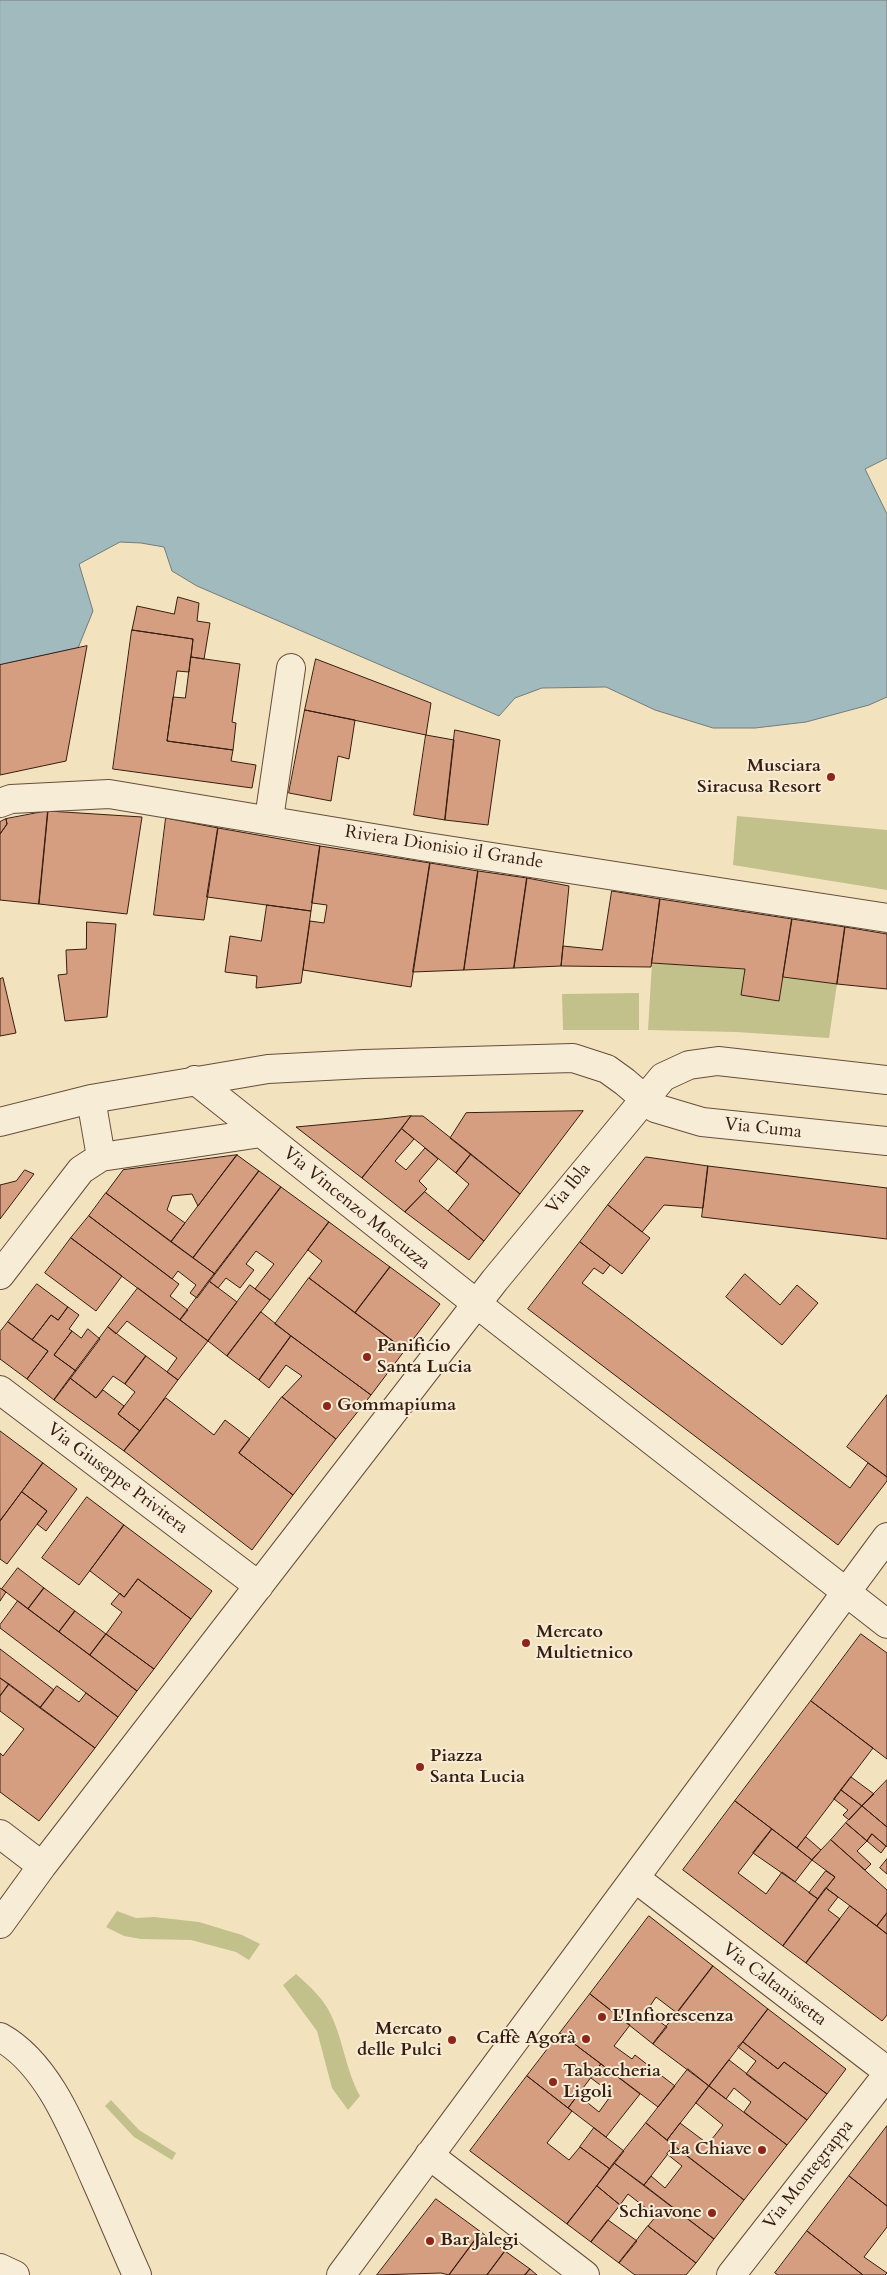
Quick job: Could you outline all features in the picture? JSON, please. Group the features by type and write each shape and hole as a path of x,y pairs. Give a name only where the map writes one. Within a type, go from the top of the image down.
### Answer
{"street":[{"path":"269,819 291,668"},
{"name":"Riviera Dionisio il Grande","path":"0,803 11,799 109,794 269,819 427,847 887,918"},
{"name":"Via Cuma","path":"0,1122 91,1100 195,1080 268,1070 364,1064 573,1058 607,1069 626,1082 655,1108 702,1122 887,1141"},
{"name":"Via Ibla","path":"0,1924 42,1866 495,1280 663,1077 688,1065 718,1061 887,1080"},
{"name":"Via Vincenzo Moscuzza","path":"195,1080 477,1304 881,1620"},
{"path":"91,1100 101,1157"},
{"path":"0,1275 81,1170 101,1157 261,1133"},
{"name":"Via Giuseppe Privitera","path":"0,1390 259,1586"},
{"path":"341,2275 887,1537"},
{"path":"9,1841 42,1866"},
{"name":"Via Caltanissetta","path":"635,1878 887,2073"},
{"path":"0,2037 14,2045 48,2084 71,2126 137,2275"},
{"name":"Via Montegrappa","path":"731,2275 887,2073"},
{"path":"429,2155 585,2275"},
{"path":"0,2268 15,2275"}],"shaded area":[{"path":"737,816 887,830 887,890 733,865"},
{"path":"652,963 745,969 741,995 779,1001 783,977 837,984 829,1038 736,1032 648,1030"},
{"path":"639,993 639,1030 563,1030 562,994"},
{"path":"117,1911 136,1918 154,1917 199,1922 242,1935 260,1944 249,1960 236,1952 191,1940 141,1939 124,1936 106,1927"},
{"path":"296,1974 325,2004 333,2019 351,2075 360,2096 348,2110 332,2088 317,2031 283,1985"},
{"path":"111,2100 139,2130 176,2153 172,2160 134,2137 105,2106"}],"water":[{"path":"0,0 887,0 887,458 865,469 887,514 887,697 869,705 806,722 755,728 713,728 655,710 606,687 542,688 515,698 499,716 197,586 172,571 164,547 120,542 79,564 93,611 78,648 0,665"}],"building":[{"path":"178,597 199,603 197,621 210,623 204,659 191,657 193,639 132,630 137,606 174,614"},
{"path":"132,630 193,639 189,672 177,671 167,741 233,750 231,761 256,765 252,788 113,769"},
{"path":"87,646 66,761 0,775 0,665"},
{"path":"191,657 240,664 232,722 236,723 233,750 167,741 173,697 185,698"},
{"path":"316,659 431,703 426,735 305,710"},
{"path":"305,710 355,720 349,759 338,756 331,801 289,793"},
{"path":"455,730 500,740 488,825 445,820"},
{"path":"426,735 454,740 445,820 414,815"},
{"path":"48,811 142,817 127,914 39,904"},
{"path":"48,811 39,904 0,900 0,834 7,824 6,819"},
{"path":"166,818 218,828 204,920 154,915"},
{"path":"6,819 7,824 0,834 0,822"},
{"path":"218,828 320,846 311,911 207,897"},
{"path":"320,846 430,863 411,987 303,970 310,921 324,923 327,905 312,903"},
{"path":"430,863 478,871 464,970 413,972"},
{"path":"478,871 527,878 514,968 464,970"},
{"path":"527,878 569,886 561,966 514,968"},
{"path":"612,891 660,899 651,967 561,966 563,946 602,950"},
{"path":"660,899 792,919 779,1001 741,995 745,969 652,963"},
{"path":"267,905 311,911 301,983 256,988 257,976 225,972 230,936 261,941"},
{"path":"792,919 845,927 837,984 783,977"},
{"path":"87,922 116,924 107,1017 65,1021 58,975 67,974 66,950 86,949"},
{"path":"845,927 887,934 887,989 837,984"},
{"path":"3,978 16,1033 0,1036 0,979"},
{"path":"583,1111 520,1194 450,1138 466,1113"},
{"path":"411,1116 423,1116 471,1154 456,1173 402,1129"},
{"path":"411,1116 362,1178 296,1127 382,1119"},
{"path":"402,1129 414,1139 395,1161 406,1170 425,1148 438,1159 419,1181 427,1189 405,1212 362,1178"},
{"path":"471,1154 520,1194 484,1241 448,1211 469,1184 456,1173"},
{"path":"237,1155 198,1206 192,1194 172,1196 167,1210 185,1223 171,1242 106,1193 123,1170"},
{"path":"237,1155 259,1171 193,1258 171,1242"},
{"path":"646,1157 708,1166 703,1208 664,1205 642,1232 608,1205"},
{"path":"708,1166 887,1188 887,1239 702,1217"},
{"path":"25,1170 34,1174 0,1219 0,1185 16,1181"},
{"path":"259,1171 281,1187 215,1274 193,1258"},
{"path":"281,1187 329,1222 270,1300 255,1289 274,1264 256,1251 246,1264 254,1270 240,1288 226,1278 218,1288 209,1281"},
{"path":"425,1192 484,1241 469,1260 405,1212"},
{"path":"106,1193 215,1274 197,1298 190,1293 196,1285 178,1271 172,1279 89,1216"},
{"path":"608,1205 650,1238 622,1274 580,1242"},
{"path":"89,1216 179,1284 170,1296 188,1310 180,1320 71,1238"},
{"path":"329,1222 390,1267 355,1313 309,1278 322,1261 308,1250"},
{"path":"71,1238 122,1276 96,1311 45,1273"},
{"path":"580,1242 610,1265 603,1274 594,1268 582,1283 850,1488 868,1463 887,1477 887,1481 838,1545 528,1309"},
{"path":"390,1267 440,1304 405,1350 355,1313"},
{"path":"745,1274 780,1305 797,1285 818,1303 782,1345 726,1297"},
{"path":"309,1278 405,1350 371,1395 275,1324"},
{"path":"209,1281 237,1302 208,1341 180,1320"},
{"path":"37,1284 68,1307 58,1320 51,1315 32,1340 8,1322"},
{"path":"250,1285 270,1300 227,1356 208,1341"},
{"path":"138,1288 208,1341 178,1380 167,1372 177,1358 127,1321 116,1334 108,1327"},
{"path":"68,1307 79,1315 69,1329 72,1331 54,1355 76,1371 54,1400 27,1379 48,1351 32,1340 51,1315 58,1320"},
{"path":"261,1312 291,1336 259,1380 227,1356"},
{"path":"8,1322 48,1351 27,1379 0,1359 0,1332"},
{"path":"108,1327 146,1356 125,1384 113,1376 96,1398 70,1378"},
{"path":"88,1329 100,1339 76,1371 54,1355 72,1331 81,1338"},
{"path":"291,1336 371,1395 336,1439 282,1397 302,1376 286,1365 269,1388 259,1380"},
{"path":"146,1356 178,1380 140,1431 118,1414 135,1392 125,1384"},
{"path":"70,1378 96,1398 103,1390 124,1406 118,1414 140,1431 124,1451 54,1400"},
{"path":"887,1395 887,1477 847,1447"},
{"path":"282,1397 336,1439 293,1495 239,1453"},
{"path":"166,1398 214,1435 225,1420 250,1439 239,1453 293,1495 252,1550 124,1451"},
{"path":"0,1431 43,1463 0,1521"},
{"path":"43,1463 77,1489 46,1531 37,1524 47,1511 22,1492"},
{"path":"22,1492 47,1511 7,1564 0,1559 0,1521"},
{"path":"87,1497 124,1525 79,1585 42,1558"},
{"path":"124,1525 212,1591 191,1619 138,1579 124,1597 90,1571"},
{"path":"18,1568 44,1588 28,1609 2,1589"},
{"path":"138,1579 191,1619 154,1669 106,1634 122,1612 111,1604 120,1593 124,1597"},
{"path":"0,1588 6,1592 0,1601"},
{"path":"44,1588 75,1611 59,1632 28,1609"},
{"path":"18,1601 137,1691 118,1717 0,1628 0,1625"},
{"path":"75,1611 106,1634 90,1655 59,1632"},
{"path":"106,1634 154,1669 137,1691 90,1655"},
{"path":"861,1634 887,1653 887,1759 811,1701"},
{"path":"0,1649 54,1690 40,1708 0,1678"},
{"path":"0,1678 9,1684 0,1696"},
{"path":"9,1684 95,1748 39,1821 0,1792 0,1753 3,1756 24,1729 0,1711 0,1696"},
{"path":"57,1686 79,1702 86,1693 118,1717 95,1748 40,1708"},
{"path":"811,1701 873,1748 797,1848 735,1801"},
{"path":"851,1777 874,1794 862,1806 841,1790"},
{"path":"887,1780 887,1827 862,1806"},
{"path":"841,1790 862,1806 849,1820 843,1815 848,1810 834,1799"},
{"path":"735,1801 772,1829 738,1873 766,1894 782,1872 818,1899 783,1946 683,1870"},
{"path":"862,1806 887,1827 887,1847 872,1834 867,1841 846,1823"},
{"path":"846,1823 867,1841 857,1851 871,1864 865,1870 831,1840"},
{"path":"772,1829 812,1860 795,1882 753,1853"},
{"path":"872,1834 886,1846 881,1853 867,1841"},
{"path":"806,1837 821,1850 812,1860 797,1848"},
{"path":"831,1840 887,1890 887,1913 877,1926 826,1888 835,1877 812,1860"},
{"path":"887,1859 887,1874 880,1868"},
{"path":"826,1871 835,1877 818,1899 809,1893"},
{"path":"826,1888 838,1897 828,1910 840,1919 806,1963 783,1946"},
{"path":"850,1906 887,1934 887,2015 882,2021 806,1963"},
{"path":"887,1913 887,1934 877,1926"},
{"path":"649,1916 713,1966 677,2013 656,1997 646,2012 667,2027 653,2044 590,1994"},
{"path":"713,1966 768,2009 709,2086 653,2044"},
{"path":"590,1994 630,2025 614,2046 632,2059 635,2055 675,2086 658,2107 560,2033"},
{"path":"768,2009 846,2069 827,2094 784,2062 778,2069 743,2042"},
{"path":"560,2033 601,2064 568,2108 527,2076"},
{"path":"743,2042 778,2069 784,2062 827,2094 807,2120 746,2074 756,2061 738,2047"},
{"path":"729,2060 807,2120 787,2145 744,2112 751,2102 734,2088 726,2099 709,2086"},
{"path":"601,2064 640,2094 606,2137 568,2108 578,2095 599,2112 612,2094 591,2078"},
{"path":"688,2069 709,2086 667,2140 646,2123"},
{"path":"527,2076 572,2111 547,2143 569,2160 580,2147 610,2169 567,2224 470,2151"},
{"path":"709,2086 787,2145 744,2200 667,2140 680,2123 708,2144 723,2125 696,2103"},
{"path":"646,2123 674,2146 644,2185 614,2163"},
{"path":"887,2126 887,2206 849,2176"},
{"path":"594,2128 624,2151 610,2169 580,2147"},
{"path":"674,2146 744,2200 714,2239 644,2185 651,2176 665,2188 682,2166 667,2154"},
{"path":"614,2163 714,2239 696,2263 648,2226 656,2216 628,2194 620,2205 597,2186"},
{"path":"849,2176 887,2206 887,2227 864,2257 887,2273 885,2275 863,2275 807,2231"},
{"path":"597,2186 620,2205 591,2242 567,2224"},
{"path":"436,2199 481,2232 449,2275 441,2273 377,2275"},
{"path":"608,2220 637,2241 619,2263 591,2242"},
{"path":"648,2226 696,2263 686,2275 635,2275 619,2263"},
{"path":"807,2231 863,2275 778,2275 775,2273"},
{"path":"481,2232 505,2251 487,2275 449,2275"},
{"path":"505,2251 530,2269 525,2275 487,2275"},
{"path":"530,2269 537,2275 525,2275"}],"place":[{"name":"Musciara Siracusa Resort","path":"831,777"},
{"name":"Panificio Santa Lucia","path":"367,1357"},
{"name":"Gommapiuma","path":"327,1406"},
{"name":"Mercato Multietnico","path":"526,1643"},
{"name":"Piazza Santa Lucia","path":"420,1767"},
{"name":"L'Infiorescenza","path":"602,2017"},
{"name":"Caffè Agorà","path":"586,2039"},
{"name":"Mercato delle Pulci","path":"452,2040"},
{"name":"Tabaccheria Ligoli","path":"553,2082"},
{"name":"La Chiave","path":"762,2150"},
{"name":"Schiavone","path":"712,2213"},
{"name":"Bar Jalegi","path":"430,2241"}]}
